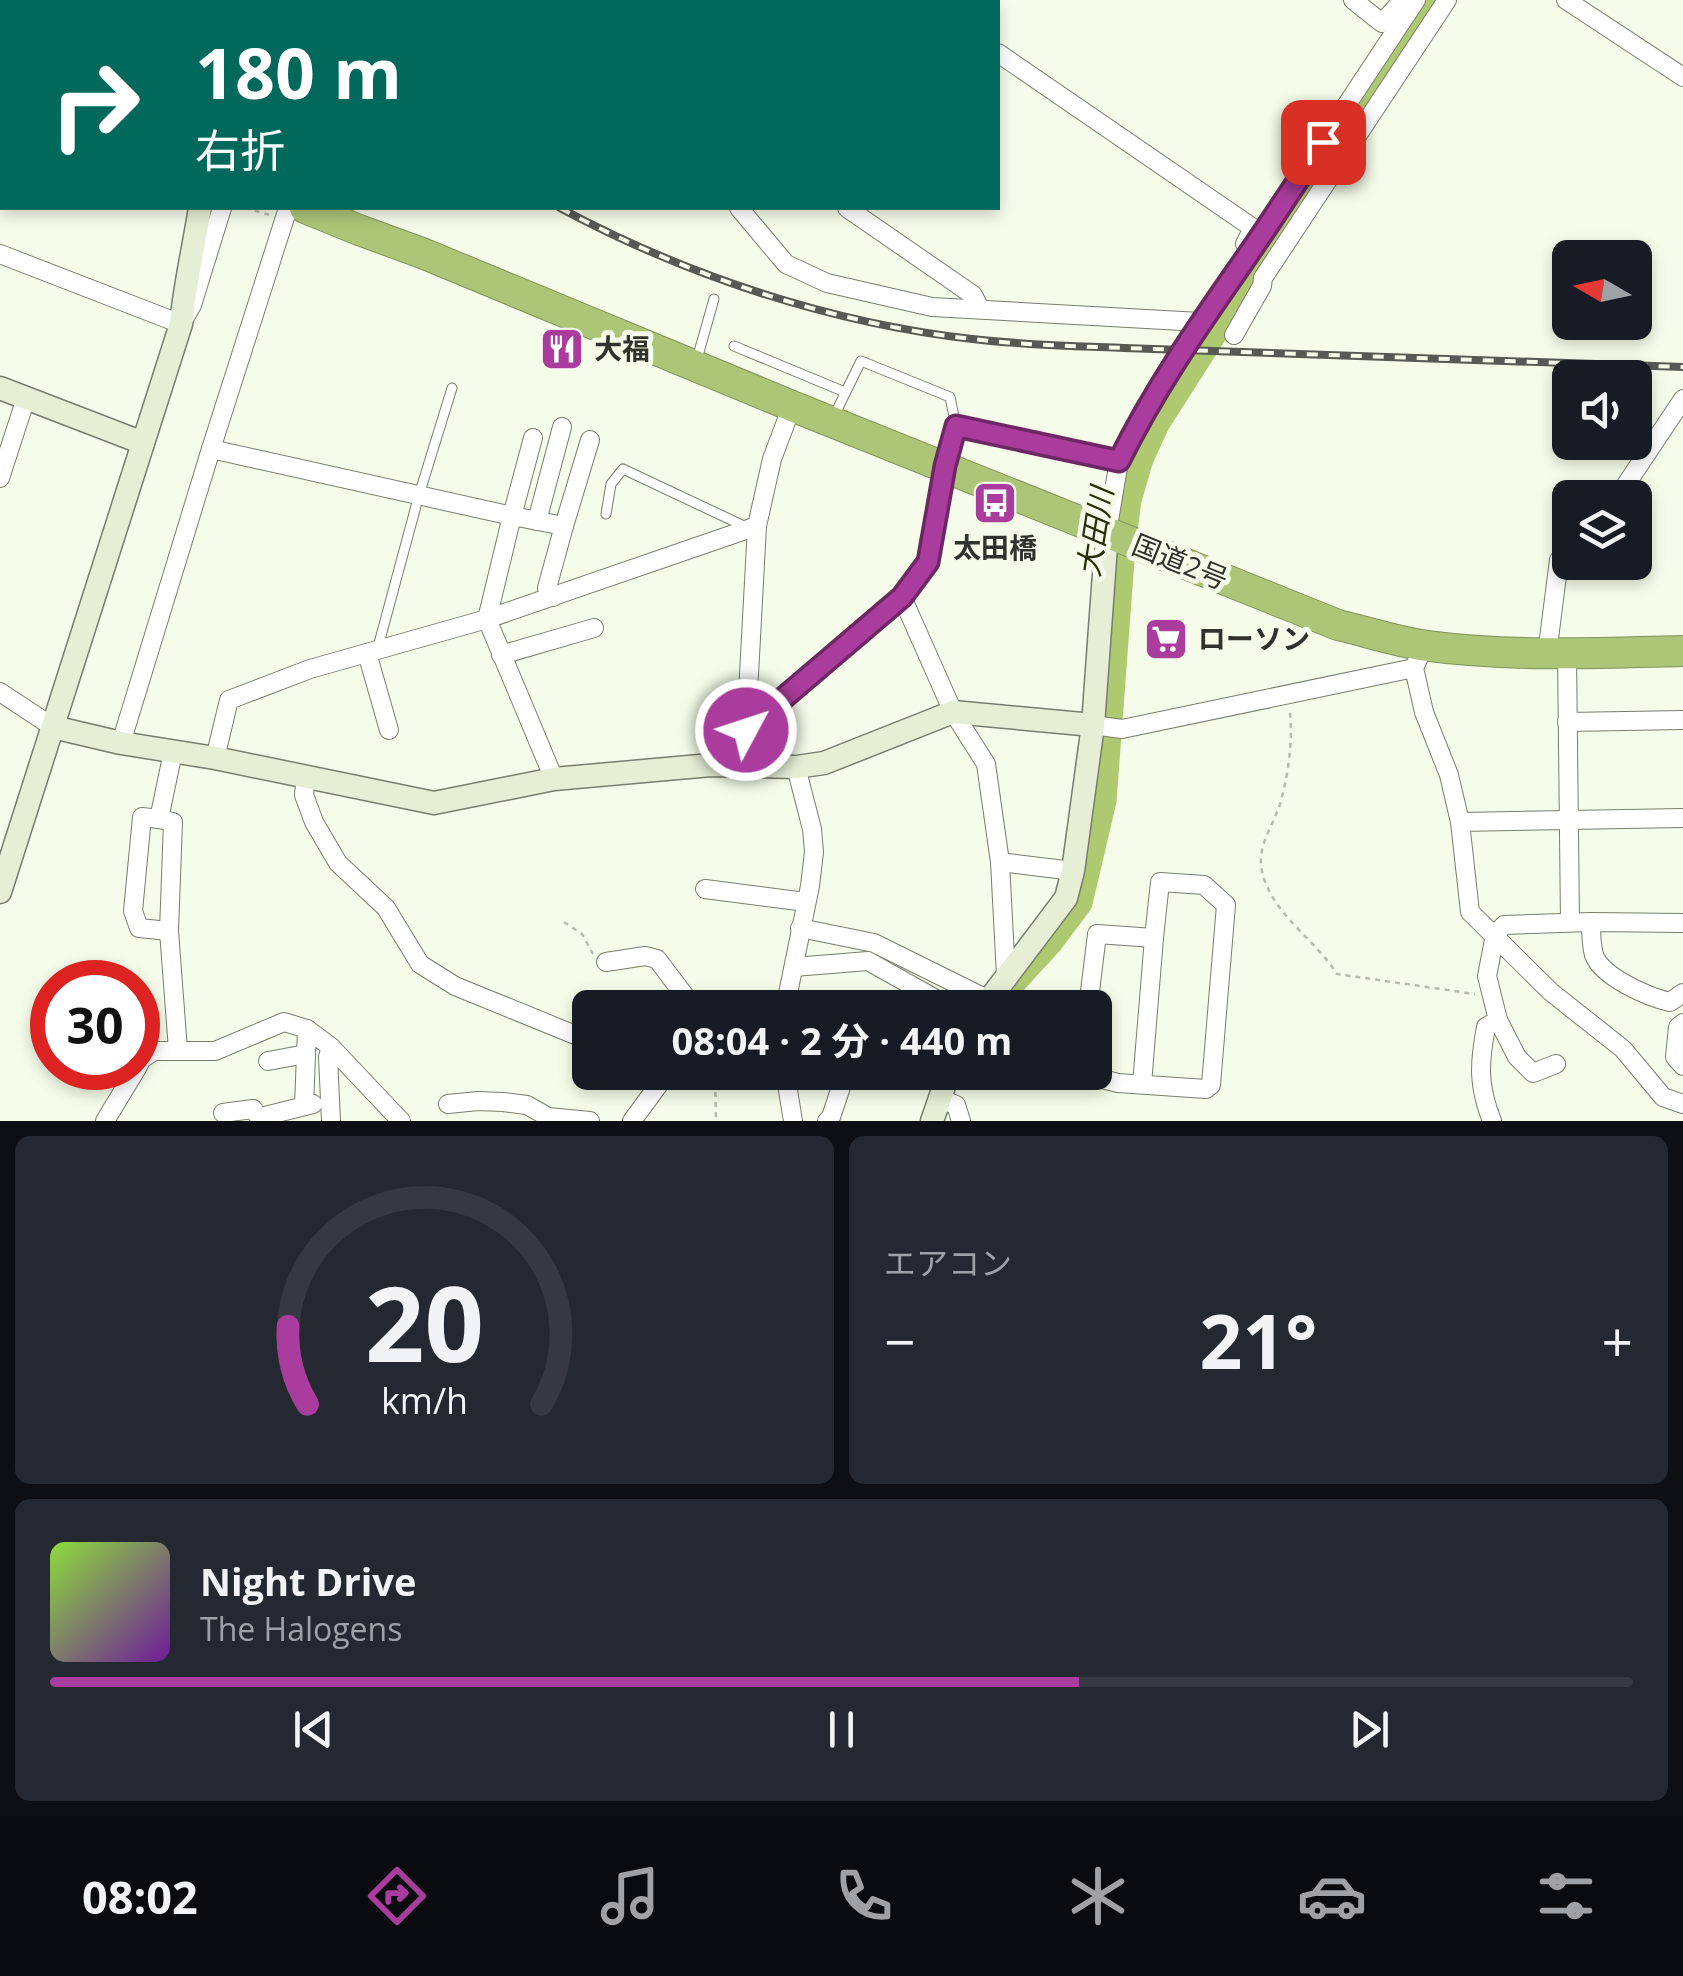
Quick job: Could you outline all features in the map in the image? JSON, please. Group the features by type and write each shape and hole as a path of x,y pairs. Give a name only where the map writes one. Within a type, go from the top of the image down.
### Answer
{"highway":[{"name":"国道2号","path":"310,210 1419,657 1683,651"},
{"name":"国道2号","path":"346,210 368,219 422,253"}],"street":[{"path":"1353,0 1380,12"},
{"path":"1363,82 1380,12 1403,0"},
{"path":"996,990 1066,898 1073,871 1093,725 1107,532 1119,461 1200,322 1416,0"},
{"path":"1234,335 1263,278 1447,0"},
{"path":"1566,0 1683,77"},
{"path":"1000,53 1253,228 1240,256 1242,264"},
{"path":"181,324 200,210"},
{"path":"0,892 142,443 221,210"},
{"path":"121,744 287,210"},
{"path":"741,210 786,264 827,283 932,307 1200,322"},
{"path":"850,210 974,294 980,309"},
{"path":"0,254 181,324"},
{"path":"0,388 142,443"},
{"path":"0,478 26,398"},
{"path":"1629,480 1683,399"},
{"path":"746,730 757,526 772,459 792,406"},
{"path":"711,766 716,754 902,597 928,562 956,426 1119,461"},
{"path":"536,521 562,427"},
{"path":"532,438 487,619 554,780"},
{"path":"552,596 547,588 590,440"},
{"path":"211,449 564,526"},
{"path":"216,758 229,700 310,669 487,619 757,526"},
{"path":"1559,580 1557,654 1567,722 1570,922"},
{"path":"902,597 954,712 986,764 1000,862 1006,976"},
{"path":"502,654 594,628"},
{"path":"372,651 389,730"},
{"path":"0,692 53,727 121,744 216,758 434,802 554,780 711,766 796,767 824,762 954,712 1122,729 1288,694 1419,657 1424,712 1449,774 1460,822 1470,912 1551,992 1623,1049 1662,1097 1683,1104"},
{"path":"1567,722 1683,720"},
{"path":"159,818 172,752"},
{"path":"788,990 814,852 796,767"},
{"path":"306,776 304,796 338,863 386,908 420,964 455,986 572,1034"},
{"path":"170,931 139,928 133,911 142,817 173,822 170,931 178,1050"},
{"path":"1460,822 1683,818"},
{"path":"1000,862 1073,871"},
{"path":"1112,1081 1118,1082 1142,1084 1206,1089 1211,1085 1226,905 1204,885 1160,882 1142,1084"},
{"path":"704,889 806,902"},
{"path":"1591,922 1596,960 1627,986 1670,1002 1683,994"},
{"path":"1556,1064 1533,1073 1517,1058 1498,1020 1487,976 1495,935 1504,925 1683,922"},
{"path":"800,928 874,944 969,990"},
{"path":"1090,990 1098,934 1154,938"},
{"path":"606,962 645,956 658,959 681,990"},
{"path":"794,967 868,961 920,990"},
{"path":"1492,1121 1482,1097 1480,1056 1486,1027 1498,1020"},
{"path":"160,1050 214,1051 284,1022 307,1029 331,1048 401,1121"},
{"path":"1683,1022 1678,1027 1676,1057 1683,1066"},
{"path":"304,1106 307,1029"},
{"path":"330,1121 331,1048"},
{"path":"268,1061 306,1054"},
{"path":"105,1121 123,1090"},
{"path":"632,1121 651,1090"},
{"path":"788,1090 793,1121"},
{"path":"827,1121 840,1090"},
{"path":"932,1121 941,1090"},
{"path":"938,1098 956,1105 961,1121"},
{"path":"223,1113 253,1109 262,1119 328,1100"},
{"path":"448,1104 503,1102 527,1106 548,1116 590,1121"}],"lane":[{"path":"694,366 714,299"},
{"path":"734,346 845,392"},
{"path":"831,422 861,361 950,396 956,426"},
{"path":"372,651 452,388"},
{"path":"606,514 610,484 623,469 742,526 757,526"}],"path":[{"path":"1288,694 1292,733 1284,785 1259,864 1281,911 1337,974 1492,995"},
{"path":"564,922 582,934 596,959 606,962"},
{"path":"715,1090 716,1121"}],"waterway":[{"name":"大田川","path":"1007,990 1080,903 1104,801 1123,547 1129,500 1141,459 1157,424 1224,319 1436,0"}],"railway":[{"path":"564,210 657,254 760,293 919,332 1048,345 1683,367"}],"place":[{"name":"大福","path":"562,349"},
{"name":"太田橋","path":"995,503"},
{"name":"ローソン","path":"1166,639"}],"route":[{"path":"746,730 902,597 928,562 956,426 1119,461 1200,322 1323,142"}]}
